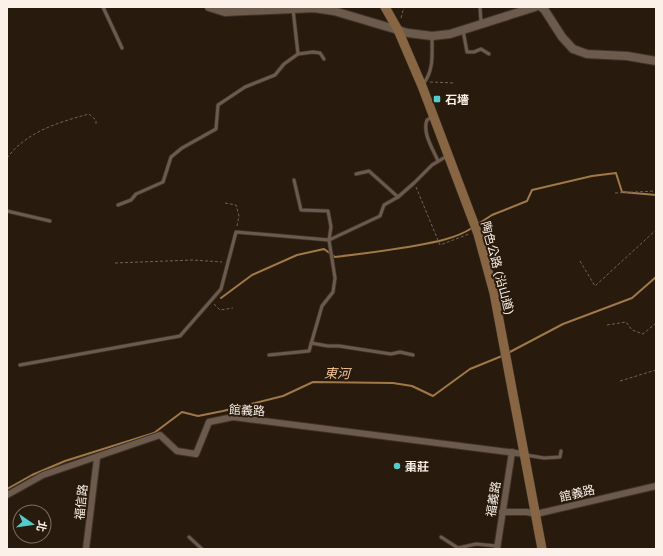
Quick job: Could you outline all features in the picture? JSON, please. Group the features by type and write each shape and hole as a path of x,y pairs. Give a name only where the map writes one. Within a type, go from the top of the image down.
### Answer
{"main road":[{"name":"陶色公路 (沿山道)","path":"385,7 398,30 422,86 476,228 494,293 542,549"}],"street":[{"path":"209,7 225,12 314,8 334,11 424,36 450,34 534,7"},
{"path":"544,8 562,37 573,49 587,54 627,56 656,61"},
{"name":"館義路","path":"7,495 43,475 97,458 160,435 177,451 196,454 209,422 233,417 524,454"},
{"name":"福義路","path":"497,548 512,452"},
{"name":"福信路","path":"86,549 97,458"},
{"name":"館義路","path":"502,512 527,512 536,514 656,486"}],"lane":[{"path":"103,7 122,48"},
{"path":"480,7 481,25"},
{"path":"292,8 298,54"},
{"path":"464,30 467,52 474,52 481,49 488,54"},
{"path":"422,86 431,69 432,36"},
{"path":"118,205 131,200 136,194 163,182 171,157 182,148 216,129 218,106 245,87 275,75 284,64 298,54 313,52 320,53 324,59"},
{"path":"434,117 427,120 425,123 426,134 438,161"},
{"path":"20,365 180,336 221,290 236,232 329,240 380,216 384,205 398,197 432,165 449,155"},
{"path":"356,174 369,171 398,197"},
{"path":"269,355 309,351 322,306 333,292 335,278 329,240 331,227 328,211 301,210 294,180"},
{"path":"7,211 50,221"},
{"path":"311,343 391,354 400,352 413,355"},
{"path":"524,454 544,458 560,457 561,451"},
{"path":"189,537 202,549"},
{"path":"441,537 458,548 476,544 497,548"}],"path":[{"path":"398,30 404,7"},
{"path":"422,86 428,82 455,83"},
{"path":"7,158 22,142 54,124 90,114 96,120 96,125"},
{"path":"414,183 440,245 469,234 476,228"},
{"path":"615,193 656,190"},
{"path":"225,203 236,204 239,216 236,232"},
{"path":"580,261 595,286 656,230"},
{"path":"115,262 193,260 228,262"},
{"path":"211,301 220,310 233,308"},
{"path":"607,325 626,322 632,330 643,334 656,323"},
{"path":"620,381 656,370"}],"waterway":[{"path":"478,224 492,215 527,201 532,190 592,176 616,173 622,192 656,195"},
{"path":"221,298 252,275 297,255 324,249 335,257 425,244 457,235 472,228"},
{"name":"東河","path":"508,353 563,324 632,298 656,277"},
{"name":"東河","path":"7,489 32,475 65,461 154,433 182,412 198,416 223,411 283,396 313,382 393,383 412,386 433,396 470,369 502,356"}],"place":[{"name":"石墻","path":"437,99"},
{"name":"棗莊","path":"397,466"}]}
